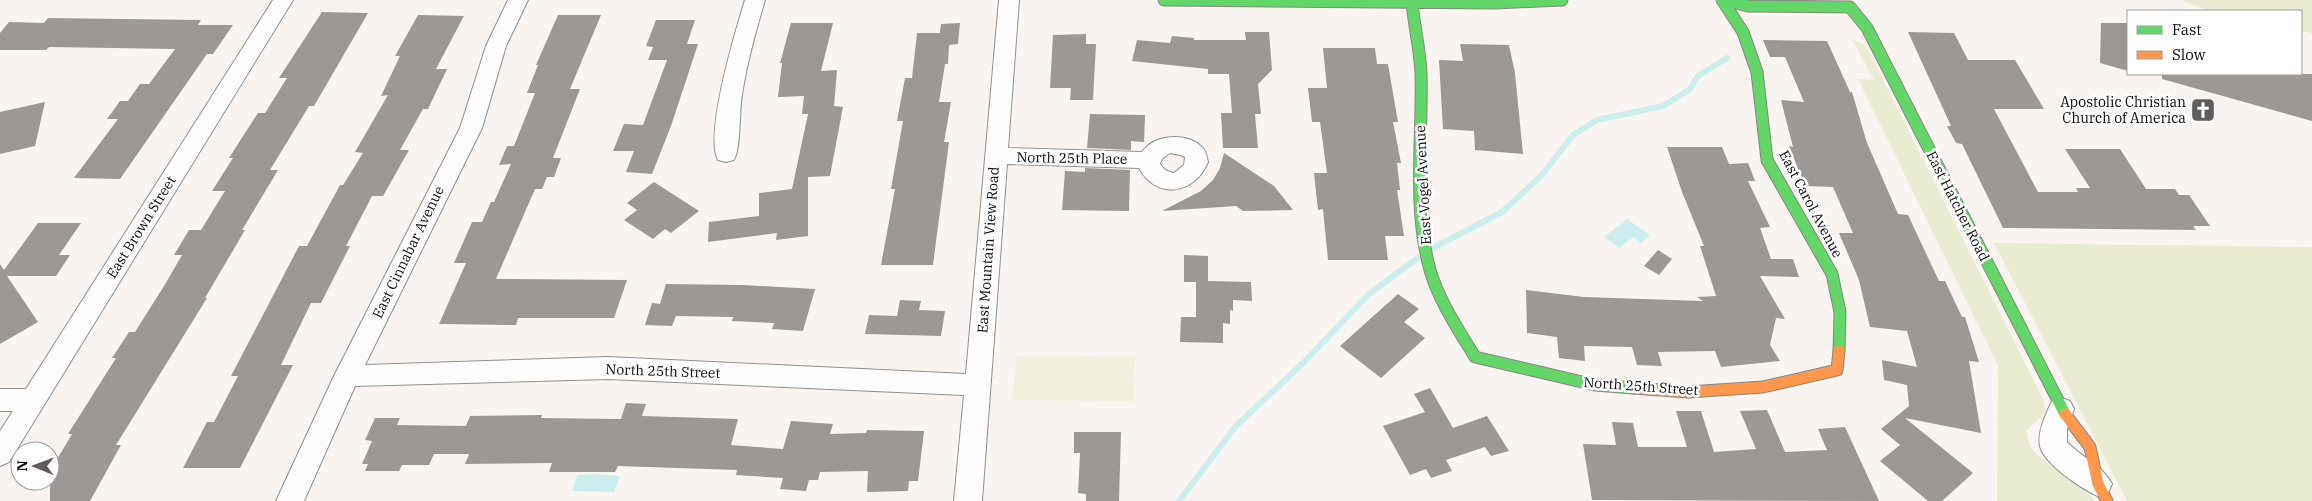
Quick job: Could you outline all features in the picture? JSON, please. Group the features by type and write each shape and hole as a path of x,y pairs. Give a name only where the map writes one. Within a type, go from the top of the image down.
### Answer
{"street":[{"name":"East Brown Street","path":"0,454 283,0"},
{"name":"East Cinnabar Avenue","path":"290,501 347,376 470,128 496,46 518,0"},
{"path":"726,154 726,129 735,70 755,0"},
{"name":"East Mountain View Road","path":"968,501 1009,0"},
{"path":"1164,0 1519,3 1562,0"},
{"name":"East Hatcher Road","path":"1724,0 1748,6 1850,7 1866,28 2061,409 2054,429 2053,446 2067,462 2102,493"},
{"name":"East Carol Avenue","path":"1724,0 1743,32 1757,72 1767,160 1837,286 1842,321 1837,370"},
{"name":"East Vogel Avenue","path":"1412,2 1421,72 1420,172 1423,239 1430,269 1443,304 1475,358"},
{"name":"North 25th Place","path":"995,156 1148,160"},
{"name":"North 25th Street","path":"1475,358 1595,385 1688,392 1763,387 1837,370"},
{"name":"North 25th Street","path":"347,376 608,368 978,385"},
{"path":"0,400 33,400"}],"green space":[{"path":"2181,0 2312,0 2312,33 2302,31 2302,10 2207,10"},
{"path":"1852,39 1866,46 2043,399 2046,412 2026,431 2030,446 2040,457 2081,487 2095,501 1997,501 1998,366 1858,79 1874,80"},
{"path":"1994,243 2312,247 2312,501 2127,501"}],"shaded area":[{"path":"1017,356 1135,357 1133,401 1012,400"}],"water":[{"path":"1627,219 1650,235 1641,243 1633,237 1619,248 1604,237"},
{"path":"577,475 620,476 614,492 572,491"}],"building":[{"path":"322,12 368,13 314,106 309,106 270,170 278,170 242,230 245,230 205,298 207,298 116,445 121,445 90,501 50,501 50,491 60,491 60,454 72,434 68,434 116,358 112,358 129,332 135,332 164,286 182,255 174,255 189,230 201,230 225,191 212,191 233,158 229,158 258,113 265,113 287,78 279,78"},
{"path":"418,15 464,16 436,69 447,69 428,109 423,109 400,150 409,150 383,196 372,196 346,246 350,246 321,303 311,303 281,365 293,365 240,468 183,468 207,422 214,422 238,376 231,376 299,246 307,246 340,185 343,185 363,153 355,152 388,95 381,96 400,56 395,56"},
{"path":"558,15 601,15 570,89 580,89 553,158 561,158 554,177 547,177 542,189 535,189 496,279 627,280 614,318 518,318 516,325 439,324 466,263 454,263 472,222 482,222 491,202 494,202 511,164 499,165 507,146 514,146 535,93 527,93 538,65 536,65"},
{"path":"48,18 201,20 198,25 233,25 213,54 207,54 120,179 74,178 118,119 107,119 120,101 128,101 140,84 149,84 175,49 49,47 46,50 0,50 0,33 9,22 44,23"},
{"path":"656,20 695,20 687,44 698,44 671,126 652,174 626,172 634,151 613,151 624,124 643,125 667,60 648,60 653,47 646,46"},
{"path":"791,23 833,23 821,71 837,70 834,106 843,107 830,176 808,177 808,236 776,240 777,233 708,242 709,222 759,216 759,193 792,189 808,114 802,114 804,96 778,97 782,63 780,63"},
{"path":"960,23 958,44 949,45 948,64 945,64 939,102 951,102 944,142 949,142 933,265 881,265 895,189 891,189 903,121 897,121 905,78 912,78 917,33 940,33 941,24"},
{"path":"2101,23 2127,23 2127,71 2100,63"},
{"path":"1245,32 1269,32 1272,70 1258,84 1261,114 1255,114 1258,148 1223,148 1221,113 1232,113 1229,74 1208,74 1208,69 1132,61 1137,40 1170,43 1172,36 1194,38 1194,40 1246,40"},
{"path":"1908,32 1954,33 1968,60 2015,60 2044,109 1994,109 2038,192 2078,192 2076,188 2090,188 2065,149 2120,149 2146,189 2175,189 2179,195 2189,195 2210,226 2193,226 2196,230 2003,228 1962,144 1956,143 1947,126 1951,126"},
{"path":"1086,34 1086,44 1096,44 1093,100 1070,100 1071,88 1050,88 1053,35"},
{"path":"1763,40 1827,41 1850,92 1852,92 1867,143 1898,214 1908,215 1939,281 1945,281 1962,317 1965,317 1979,362 1969,361 1981,433 1905,418 1973,473 1942,501 1928,501 1880,461 1900,445 1881,429 1909,406 1907,385 1884,380 1882,360 1917,367 1907,331 1870,327 1859,280 1839,233 1853,233 1833,187 1805,186 1789,146 1793,147 1781,100 1804,102 1785,57 1770,57"},
{"path":"1460,44 1509,45 1515,73 1523,154 1475,150 1474,131 1443,129 1439,60 1463,61"},
{"path":"1323,48 1375,48 1377,64 1388,64 1398,122 1393,122 1401,163 1397,163 1400,190 1397,190 1404,236 1385,236 1388,260 1328,260 1323,209 1318,210 1314,173 1327,173 1320,122 1312,122 1308,88 1327,88"},
{"path":"2312,74 2312,121 2162,79 2162,75"},
{"path":"45,102 35,146 0,154 0,112"},
{"path":"1090,114 1145,115 1144,142 1131,141 1131,150 1087,148"},
{"path":"1667,147 1722,147 1729,164 1748,163 1755,181 1748,181 1770,227 1760,228 1771,259 1793,259 1799,277 1760,276 1785,319 1776,318 1770,345 1780,361 1721,367 1715,351 1658,352 1662,366 1637,365 1632,347 1584,346 1585,361 1559,358 1557,337 1527,333 1526,290 1584,297 1703,301 1697,297 1716,296 1700,246 1704,246 1682,192"},
{"path":"1224,153 1274,186 1293,210 1243,211 1236,206 1162,211 1201,191 1213,180 1220,168"},
{"path":"1085,168 1130,170 1129,211 1062,210 1065,171 1085,172"},
{"path":"654,182 699,211 671,233 665,229 653,239 624,220 637,210 627,203"},
{"path":"38,223 81,223 59,255 70,255 56,276 7,276 38,322 0,344 0,264 4,270"},
{"path":"1658,250 1672,259 1659,275 1644,266"},
{"path":"1184,255 1208,256 1208,281 1251,282 1252,301 1233,300 1233,311 1230,310 1230,324 1223,323 1223,343 1180,342 1181,317 1196,317 1196,282 1184,282"},
{"path":"666,284 743,285 815,289 803,331 772,329 774,323 732,321 733,317 676,316 672,326 645,325 652,303 660,304"},
{"path":"1398,294 1419,309 1404,322 1425,338 1381,378 1340,346"},
{"path":"900,300 921,301 919,310 945,311 941,336 865,334 869,315 897,316"},
{"path":"1430,388 1453,428 1487,416 1509,451 1491,456 1485,447 1446,460 1452,471 1431,478 1426,469 1410,475 1383,426 1425,412 1414,394"},
{"path":"626,403 646,404 642,416 738,419 731,445 783,449 791,421 833,424 830,434 866,433 867,430 924,431 918,481 909,481 908,491 867,492 868,471 820,472 818,480 809,480 806,491 780,489 783,478 736,475 737,470 618,466 615,472 549,472 552,463 465,464 469,454 434,454 429,465 402,465 399,471 365,471 368,464 362,464 372,441 365,440 375,418 400,418 397,425 466,426 470,416 542,415 541,418 621,419"},
{"path":"1767,410 1785,452 1827,450 1818,429 1845,427 1879,501 1592,500 1583,444 1616,445 1612,422 1633,423 1638,447 1687,447 1676,411 1701,411 1714,452 1756,449 1740,411"},
{"path":"1074,432 1121,432 1119,501 1086,501 1086,494 1078,493 1080,453 1074,453"}],"waterway":[{"path":"1431,249 1502,212 1542,175 1573,135 1597,120 1663,106 1689,90 1698,76 1727,58"},
{"path":"1179,501 1236,426 1303,363 1369,294 1419,257"}],"traffic: fast":[{"path":"1164,0 1494,3 1562,0"},
{"path":"1722,0 1743,32 1757,72 1767,160 1832,274 1840,312 1839,351"},
{"path":"1726,0 1748,6 1850,7 1867,28 2065,414"},
{"path":"1412,2 1421,73 1421,222 1430,270 1438,293 1450,315 1475,357 1595,385 1633,388"}],"traffic: slow":[{"path":"1633,388 1688,392 1763,387 1837,370 1839,351"},
{"path":"2065,414 2090,447 2098,484 2107,501"}],"place":[{"name":"Apostolic Christian Church of America","path":"2203,110"}]}
